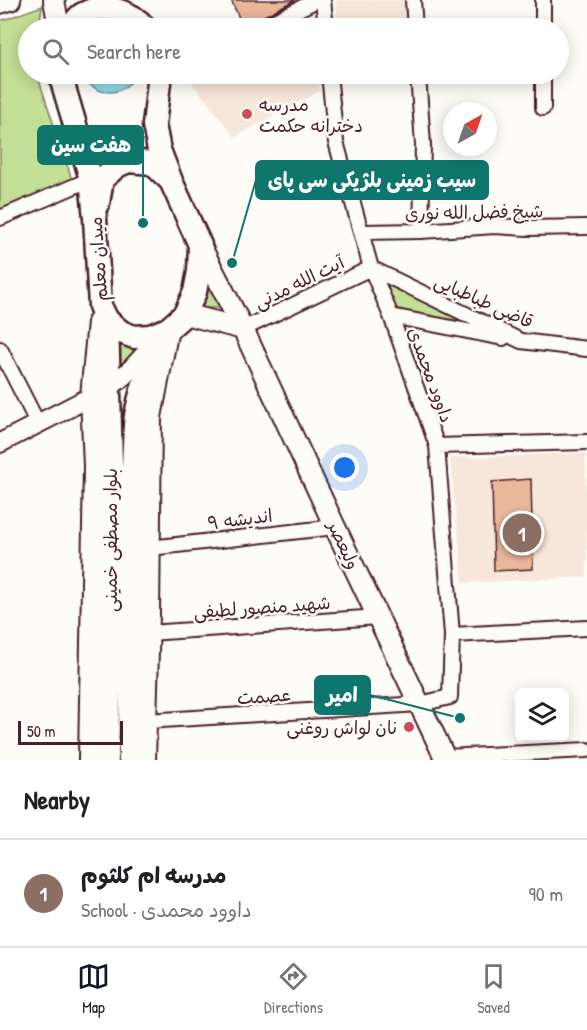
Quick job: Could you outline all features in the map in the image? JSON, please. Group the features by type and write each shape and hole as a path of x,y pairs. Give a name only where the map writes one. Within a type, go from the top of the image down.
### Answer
{"main road":[{"path":"0,3 10,0"},
{"path":"54,0 57,18"},
{"path":"78,18 81,14 101,8 131,12"},
{"name":"میدان معلم","path":"63,84 91,179 104,313 121,332 134,337 164,331"},
{"path":"145,760 152,417 164,331 195,292 200,245 159,150 154,125 161,84"},
{"path":"95,218 102,179 117,166 128,161 152,163 171,181"},
{"name":"ولیعصر","path":"200,245 243,329 446,759"},
{"name":"بلوار مصطفی خمینی","path":"104,313 100,392 110,405 112,500 107,760"},
{"path":"164,331 243,329"},
{"name":"بلوار مصطفی خمینی","path":"129,760 135,422 164,331"},
{"path":"89,760 94,466 100,392"}],"street":[{"path":"280,18 317,0"},
{"path":"323,0 325,18"},
{"path":"413,0 414,18"},
{"path":"543,0 543,18"},
{"name":"داوود محمدی","path":"331,84 336,142 363,232 370,268 391,316 437,446 452,635 450,697"},
{"path":"419,84 423,145 421,231"},
{"path":"543,84 543,108"},
{"path":"0,218 91,179"},
{"name":"شیخ فضل الله نوری","path":"363,232 495,226 587,227"},
{"name":"آیت الله مدنی","path":"243,329 370,268"},
{"name":"قاضی طباطبایی","path":"370,268 521,341 587,349"},
{"path":"391,316 521,341"},
{"path":"0,443 100,392 122,378 164,331"},
{"path":"0,349 38,424"},
{"path":"437,446 587,442"},
{"name":"اندیشه ۹","path":"150,548 335,527"},
{"name":"شهید منصور لطیفی","path":"149,633 378,617"},
{"path":"452,635 587,628"},
{"name":"عصمت","path":"146,721 420,704 450,697"},
{"path":"446,759 587,750"}],"shaded area":[{"path":"336,0 420,0 419,18 337,18"},
{"path":"311,8 312,18 294,18"},
{"name":"مدرسه دخترانه حکمت","path":"193,84 319,84 320,91 235,137"},
{"path":"586,453 587,577 463,583 450,458"}],"green space":[{"path":"42,6 40,18 18,18 18,84 40,84 73,183 0,213 0,21"},
{"path":"205,272 227,311 202,308"},
{"path":"381,278 493,333 394,313"},
{"path":"115,344 144,348 116,376"}],"water":[{"path":"89,84 129,84 117,91 109,92 94,88"}],"building":[{"path":"231,0 295,0 260,18 239,18"},
{"path":"531,479 533,569 494,571 492,482"}],"place":[{"name":"مدرسه دخترانه حکمت","path":"247,114"},
{"name":"هفت سین","path":"143,223"},
{"name":"سیب زمینی بلژیکی سی پای","path":"232,263"},
{"name":"مدرسه ام کلثوم","path":"522,533"},
{"name":"امیر","path":"460,718"},
{"name":"نان لواش روغنی","path":"409,727"}]}
